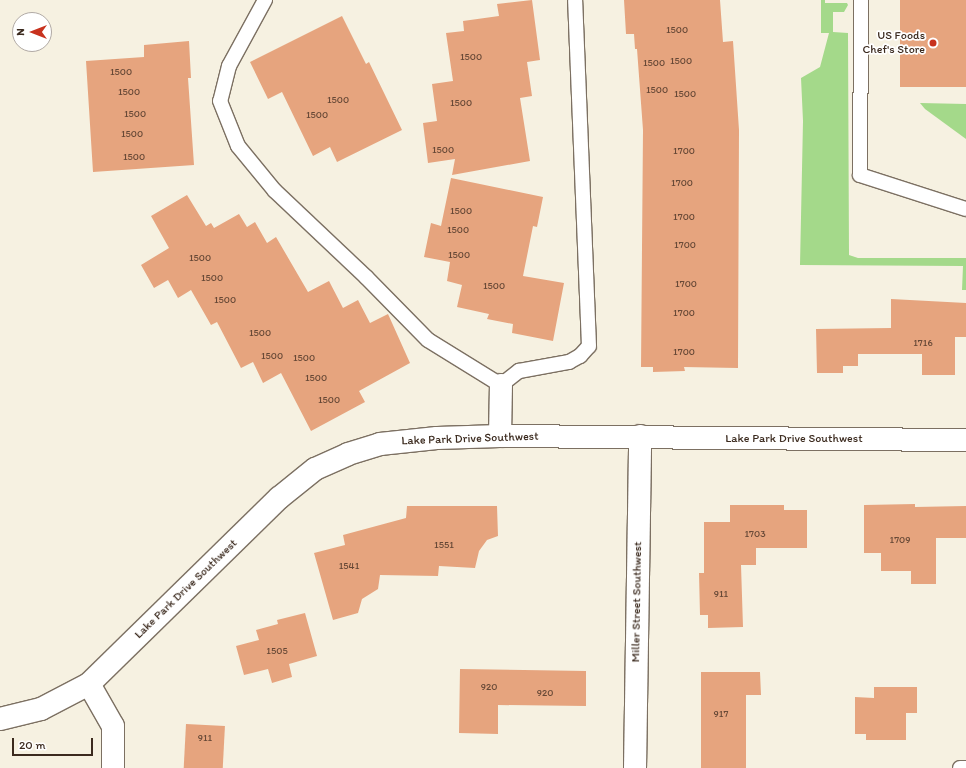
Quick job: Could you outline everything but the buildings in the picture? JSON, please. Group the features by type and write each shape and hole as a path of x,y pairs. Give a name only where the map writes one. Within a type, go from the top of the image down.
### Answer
{"street":[{"path":"500,436 501,385"},
{"name":"Lake Park Drive Southwest","path":"0,719 40,709 89,684 279,498 315,469 348,454 380,444 437,438 500,436 640,436 966,440"},
{"name":"Miller Street Southwest","path":"634,768 640,436"},
{"path":"89,684 113,726 113,768"}],"lane":[{"path":"265,0 229,66 220,101 238,146 275,191 366,276 428,340 501,385 519,371 569,362 580,356 589,346 575,0"},
{"path":"861,0 860,175 966,209"},
{"path":"960,768 966,768"}],"green space":[{"path":"821,0 825,0 825,3 847,3 848,5 844,12 833,12 833,32 848,33 849,255 858,258 966,258 966,290 962,290 963,266 800,265 803,121 801,78 820,67 829,33 821,33"},
{"path":"920,103 966,104 966,139 925,109"}],"place":[{"name":"US Foods Chef's Store","path":"933,43"}]}
